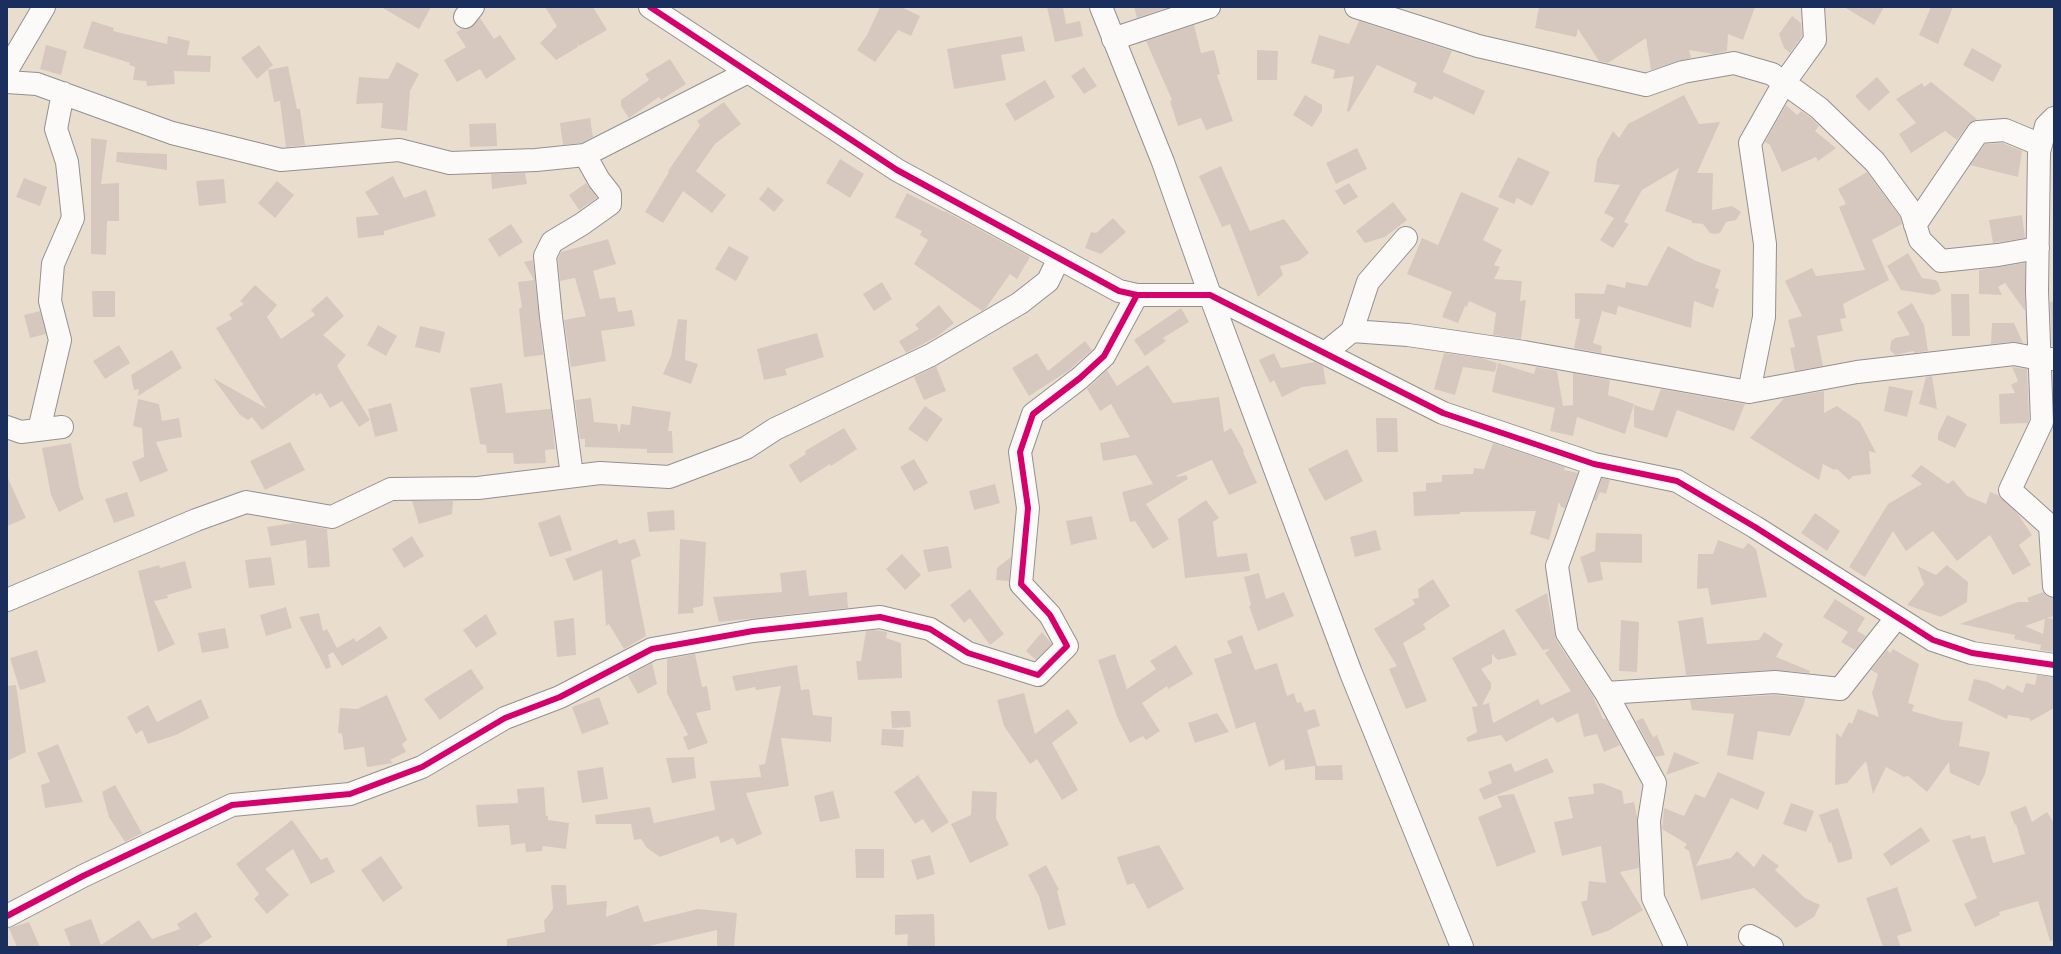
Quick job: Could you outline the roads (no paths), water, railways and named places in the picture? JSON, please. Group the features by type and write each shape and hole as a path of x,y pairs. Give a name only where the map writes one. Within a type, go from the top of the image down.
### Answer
{"street":[{"path":"7,70 44,7"},
{"path":"650,7 897,170 1119,291 1137,295 1210,295 1443,413 1594,464 1677,481 1755,527 1933,640 1972,653 2054,666"},
{"path":"1101,7 1163,162 1210,295 1351,673 1462,947"},
{"path":"1113,39 1209,7"},
{"path":"1356,7 1478,46 1646,85 1683,72 1734,63 1772,74 1820,108 1875,162 1910,211 1920,240 1941,261 2038,248"},
{"path":"1750,392 1764,317 1765,244 1750,143 1784,83 1815,40 1813,7"},
{"path":"7,82 37,84 172,134 281,160 399,150 450,162 536,160 585,155 748,72"},
{"path":"39,430 60,340 50,301 53,264 73,218 66,162 56,129 63,93"},
{"path":"2054,118 2046,126 2039,152 2037,291 2047,359 2042,422 2010,490 2050,526 2054,586"},
{"path":"1915,225 1978,132 2005,130 2041,145"},
{"path":"572,476 551,316 545,256 552,242 582,224 610,204 610,194 599,180 585,155"},
{"path":"1325,353 1352,331 1368,282 1406,238"},
{"path":"9,596 196,520 246,502 332,517 392,489 478,488 600,473 669,477 746,448 775,429 931,355 1020,303 1048,281 1059,258"},
{"path":"7,916 83,876 232,805 350,794 422,767 505,718 560,697 652,649 753,631 880,617 930,629 968,653 1038,675 1067,646 1050,615 1021,584 1028,508 1020,452 1033,414 1080,378 1104,356 1137,295"},
{"path":"1352,331 1408,335 1524,352 1750,392 1864,371 2014,354 2047,359"},
{"path":"7,427 21,432 62,427"},
{"path":"1594,464 1558,566 1567,633 1606,693 1655,783 1649,822 1653,898 1676,947"},
{"path":"1606,693 1775,682 1840,689 1897,617"},
{"path":"1750,936 1772,947"}]}
